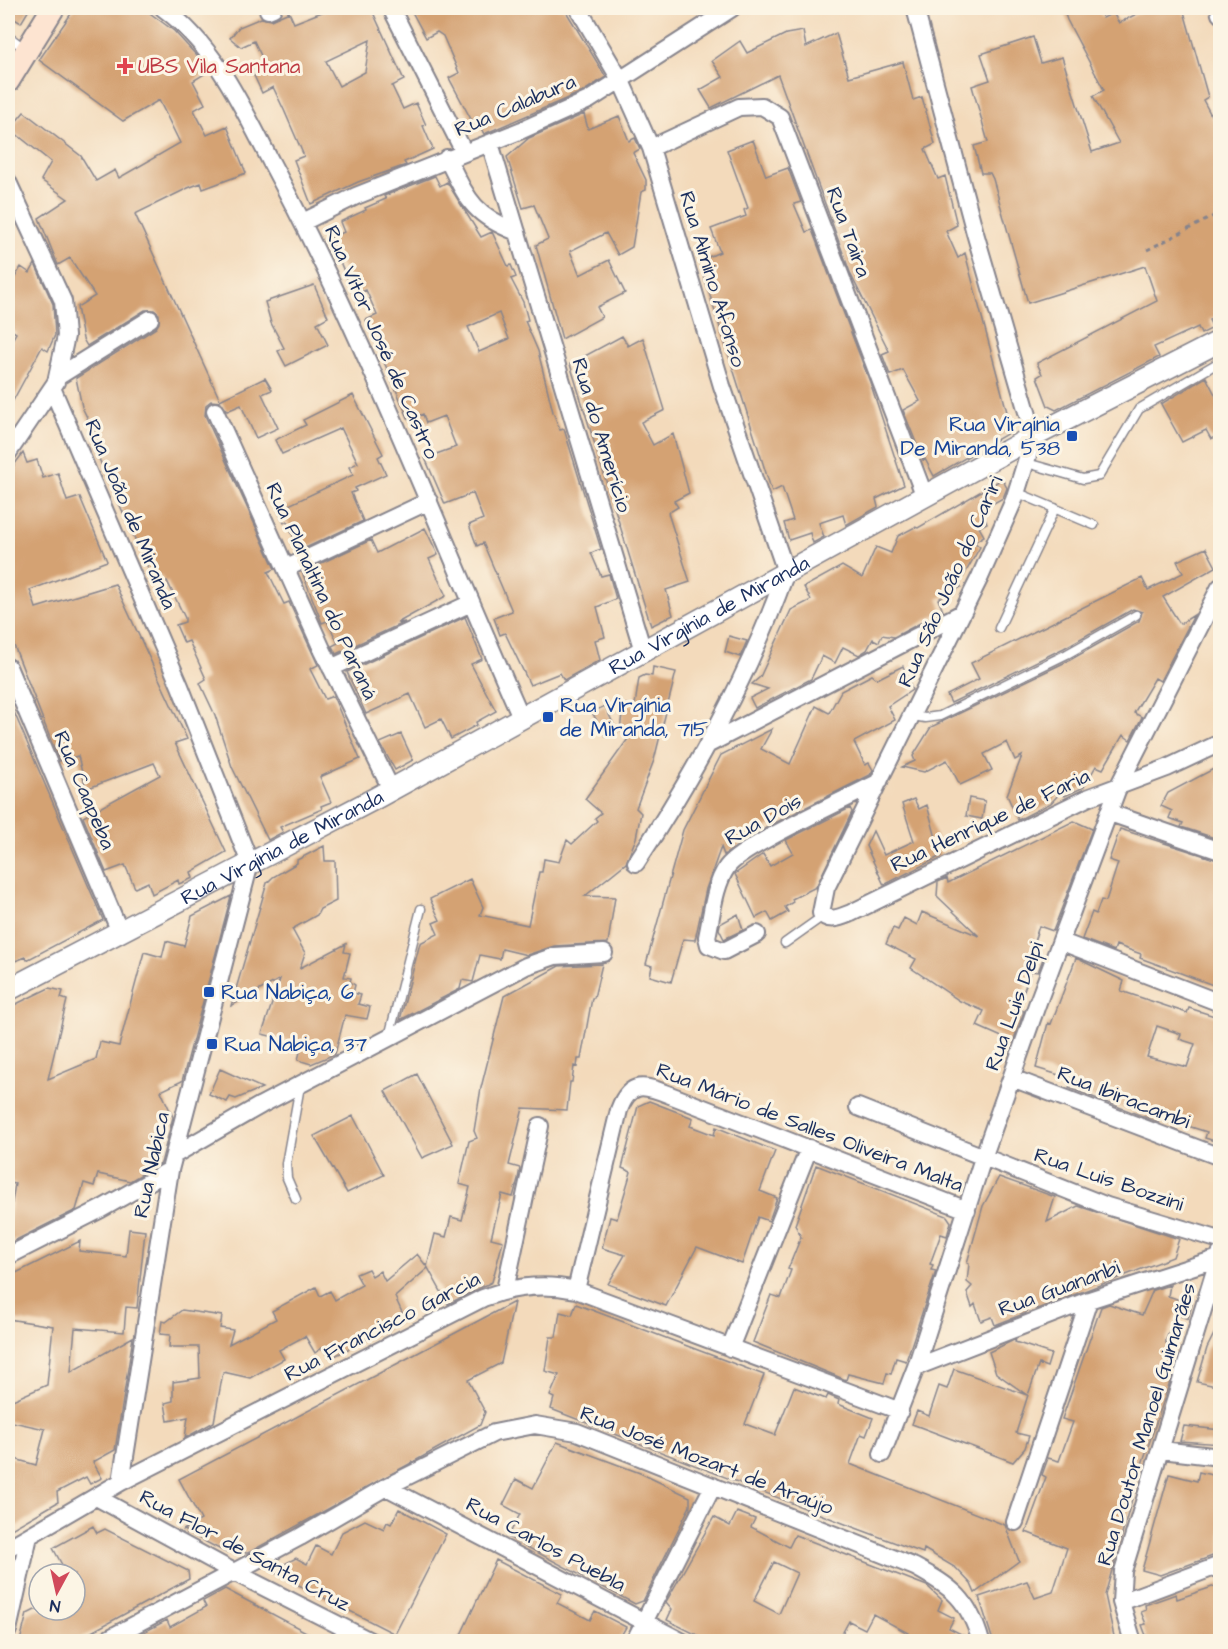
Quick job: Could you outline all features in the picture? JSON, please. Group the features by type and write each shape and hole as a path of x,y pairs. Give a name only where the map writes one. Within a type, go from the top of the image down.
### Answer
{"main road":[{"path":"8,81 53,8"}],"street":[{"name":"Rua Vítor José de Castro","path":"163,8 191,32 231,86 303,222 429,501 522,719"},
{"path":"392,8 464,152"},
{"name":"Rua Almino Afonso","path":"578,8 621,81 651,148 722,386 786,572"},
{"name":"Rua Calabura","path":"303,222 447,158 490,143 589,100 621,81 688,34 732,8"},
{"path":"915,8 975,233 1034,436"},
{"path":"1219,8 1221,14"},
{"name":"Rua Taira","path":"651,148 739,107 762,106 780,117 925,497"},
{"name":"Rua do Amerício","path":"490,143 643,651"},
{"path":"447,158 479,213 492,222 517,232"},
{"path":"8,182 63,301 66,336 56,382 8,453"},
{"path":"56,382 150,319"},
{"name":"Rua Virgínia de Miranda","path":"8,990 522,719 1034,436 1221,341"},
{"name":"Rua João de Miranda","path":"56,382 180,686 249,863"},
{"name":"Rua Planaltina do Paraná","path":"215,411 331,668 391,789"},
{"name":"Rua São João do Cariri","path":"823,916 821,902 826,888 962,613 1017,492 1034,436"},
{"path":"287,568 429,501"},
{"path":"636,863 693,774 709,744 756,648 786,572"},
{"name":"Rua Luis Delpi","path":"882,1454 916,1367 983,1158 1119,785 1221,587"},
{"path":"331,668 471,603"},
{"path":"709,744 962,613"},
{"name":"Rua Caapeba","path":"8,667 120,932"},
{"name":"Rua Henrique de Faria","path":"823,916 835,918 851,913 1087,798 1167,768 1221,744"},
{"name":"Rua Dois","path":"757,934 724,951 708,945 707,937 719,886 728,865 758,844 879,782"},
{"path":"1110,813 1221,851"},
{"name":"Rua Nabica","path":"121,1482 172,1162 249,863"},
{"path":"1062,942 1221,1003"},
{"path":"8,1256 101,1209 172,1162 301,1084 389,1036 535,962 562,956 604,953"},
{"name":"Rua Ibiracambi","path":"1012,1078 1221,1157"},
{"name":"Rua Mário de Salles Oliveira Malta","path":"576,1290 619,1110 623,1098 633,1088 650,1087 967,1210"},
{"name":"Rua Luis Bozzini","path":"858,1107 1107,1206 1221,1240"},
{"path":"505,1290 540,1126"},
{"path":"730,1348 809,1148"},
{"name":"Rua Guananbi","path":"916,1367 1089,1300 1219,1263"},
{"name":"Rua Doutor Manoel Guimarães","path":"1133,1641 1121,1602 1123,1571 1219,1263"},
{"name":"Rua Francisco Garcia","path":"8,1548 98,1498 121,1482 505,1290 555,1286 576,1290 900,1411"},
{"path":"1015,1522 1089,1300"},
{"name":"Rua José Mozart de Araújo","path":"102,1641 300,1537 386,1487 494,1432 535,1425 576,1432 885,1554 944,1583 955,1591 981,1641"},
{"path":"1162,1450 1221,1457"},
{"path":"634,1641 713,1486"},
{"name":"Rua Carlos Puebla","path":"386,1487 683,1641"},
{"name":"Rua Flor de Santa Cruz","path":"98,1498 363,1640"},
{"path":"8,1630 29,1536"},
{"path":"1121,1602 1221,1566"}],"lane":[{"path":"8,36 26,50"},
{"path":"1027,463 1083,479 1100,476 1139,409 1216,364"},
{"path":"1017,492 1094,525"},
{"path":"999,628 1055,508"},
{"path":"913,716 926,718 940,716 1067,654 1136,615"},
{"path":"389,1036 421,909"},
{"name":"Rua Henrique de Faria","path":"785,943 823,916"},
{"path":"296,1199 287,1178 286,1164 301,1084"}],"path":[{"path":"1147,250 1221,213"}],"building":[{"path":"8,8 30,8 21,23 8,15"},
{"path":"75,8 143,8 174,31 197,56 206,73 193,81 205,104 194,110 207,135 227,126 246,173 203,189 201,183 135,214 220,400 265,378 272,390 262,394 278,428 256,438 241,405 227,411 221,402 211,401 206,405 205,415 275,569 268,572 284,604 289,602 318,665 310,669 325,699 333,696 360,759 320,777 331,802 321,806 322,809 280,827 283,832 268,840 232,767 215,715 200,683 206,679 189,641 184,643 176,625 185,622 185,618 167,581 164,582 161,575 153,579 91,441 97,438 82,407 76,378 156,328 159,323 159,314 154,310 145,310 87,346 83,339 77,307 95,296 70,258 58,265 39,218 68,199 41,180 51,162 10,129 24,112 81,156 96,181 115,170 119,178 180,143 159,100 123,121 39,60"},
{"path":"332,8 371,8 404,80 392,86 403,109 416,103 433,149 404,162 406,165 358,182 311,204 294,160 304,156 284,110 273,87 262,93 252,71 265,64 254,41 241,47 230,38 239,27 261,18 271,20 289,12 294,23","holes":["370,40 365,72 339,86 326,61"]},
{"path":"410,8 564,8 606,77 584,91 484,134 476,119 472,121 449,78 459,73 443,36 437,32 426,38"},
{"path":"1063,8 1082,8 1085,14 1097,8 1103,18 1113,13 1119,23 1148,8 1183,8 1208,97 1203,100 1221,134 1221,314 1209,320 1213,328 1201,334 1198,327 1154,347 1159,357 1056,410 1048,406 1037,377 1042,374 1037,363 1157,301 1145,266 1028,303 993,179 990,173 981,173 974,146 988,142 972,86 990,80 981,54 1033,37 1041,63 1062,57 1092,152 1119,143 1093,96 1104,90"},
{"path":"803,31 806,47 836,33 849,77 903,62 913,100 922,97 935,144 925,149 938,179 945,176 957,225 946,231 958,258 965,253 1012,431 934,476 925,459 923,460 903,410 920,401 903,370 890,375 882,354 889,351 851,275 778,75 711,108 700,90 723,77 712,61 740,41 747,53 786,34"},
{"path":"584,114 588,129 619,116 629,141 635,138 640,149 633,153 646,180 646,190 641,192 632,247 618,255 606,233 570,251 580,275 609,260 625,293 597,307 602,317 562,339 536,245 548,239 534,205 523,208 507,157 529,138"},
{"path":"753,140 766,176 788,168 801,202 794,204 806,232 812,230 871,385 904,485 876,499 878,507 846,525 843,515 819,523 824,537 813,543 810,533 789,540 784,523 793,520 782,487 772,492 699,261 720,252 711,229 746,216 744,210 748,208 727,150"},
{"path":"435,176 440,186 447,182 481,237 492,232 508,266 511,265 516,277 511,279 523,302 528,320 525,321 538,351 553,412 560,430 564,429 601,549 591,553 601,576 609,574 616,599 597,607 605,637 595,640 600,660 564,680 560,673 530,685 505,633 500,635 494,618 512,611 483,543 477,546 469,525 483,519 473,493 445,504 425,458 456,447 444,416 426,423 423,414 409,420 366,320 377,315 366,290 354,295 330,238 344,232 340,222 386,199 384,196","holes":["499,313 509,339 479,352 468,327"]},
{"path":"35,264 53,304 55,335 48,351 42,347 8,410 8,347 16,333 8,328 8,289 21,267 30,273"},
{"path":"314,285 328,317 317,323 328,345 286,366 278,351 284,348 271,323 265,302"},
{"path":"622,336 628,346 643,338 665,410 641,422 653,445 673,434 689,493 674,501 678,507 668,513 690,582 666,590 673,615 651,626 570,364"},
{"path":"1206,377 1221,406 1221,434 1211,439 1206,430 1182,442 1161,404"},
{"path":"353,395 383,454 378,457 386,474 355,488 356,491 351,493 363,521 299,551 287,521 284,523 278,510 353,475 349,467 358,463 341,428 282,454 275,440 306,425 303,420"},
{"path":"23,453 27,463 37,460 43,478 58,473 67,501 80,497 107,561 30,590 36,608 115,584 187,739 175,743 226,852 191,872 193,878 179,884 178,880 152,894 148,882 135,888 125,865 106,872 83,817 160,775 154,763 86,789 78,756 59,761 8,630 8,473"},
{"path":"1002,479 1007,488 1003,498 981,510 987,523 979,527 984,536 974,542 980,547 959,584 961,587 938,599 943,611 894,637 882,635 879,642 873,639 867,650 859,655 843,647 835,663 822,656 811,679 755,708 750,698 768,689 752,684 760,677 791,610 811,600 804,587 842,566 862,578 876,547 891,553 898,536 915,527 918,528"},
{"path":"425,528 438,555 429,559 446,596 397,623 405,622 336,654 332,646 338,643 327,621 322,623 302,572 371,540 377,553"},
{"path":"1206,548 1216,567 1163,597 1180,624 1194,615 1160,681 1155,678 1134,713 1142,717 1130,740 1123,735 1103,769 1096,766 1084,787 1065,796 1060,793 1051,803 1018,820 1007,795 1022,756 1015,760 1007,742 984,754 992,770 960,785 947,760 924,772 902,767 915,761 913,756 931,727 1070,660 1139,621 1142,612 1133,609 1064,648 951,703 947,695 979,679 971,663 1142,578 1148,590 1183,573 1177,561"},
{"path":"465,617 482,659 471,664 496,711 476,722 477,725 451,739 441,719 425,727 410,694 366,714 347,672"},
{"path":"729,636 747,641 740,657 725,652"},
{"path":"903,666 912,690 888,706 895,720 854,742 865,765 869,763 873,770 870,775 769,826 724,855 721,847 706,889 695,940 683,939 671,982 650,976 652,966 646,964 683,830 721,755 772,729 761,749 790,764 816,706 829,713 841,691 872,675 877,679"},
{"path":"653,667 676,672 654,760 636,808 641,813 636,838 626,863 585,896 615,897 608,943 554,946 527,955 502,949 500,959 480,955 473,982 462,980 460,989 400,1020 420,943 438,934 433,923 440,920 430,899 470,879 483,907 480,915 528,925 544,859 559,862 567,840 572,844 597,821 595,818 601,813 585,799 640,722 620,731 623,704 635,705 639,678 645,675 652,676"},
{"path":"8,698 103,920 27,960 26,957 15,961 8,942"},
{"path":"605,706 617,732 606,737 592,712"},
{"path":"401,734 413,760 395,770 380,743"},
{"path":"1221,765 1221,840 1181,827 1183,823 1169,818 1172,811 1161,806 1168,793"},
{"path":"969,798 985,801 982,819 966,816"},
{"path":"914,799 919,809 927,805 941,856 884,885 866,846 873,831 884,855 914,841 902,804"},
{"path":"850,808 852,812 816,887 792,899 793,902 785,907 788,912 772,921 767,912 756,918 735,874 763,854 770,866 793,853 786,840"},
{"path":"1074,821 1092,829 1053,931 1039,926 1031,951 1044,956 1038,972 1031,971 1017,1009 1024,1011 1013,1042 977,1026 984,1011 960,1001 911,968 916,959 886,944 893,928 898,930 904,918 917,925 922,912 979,936 937,896 938,882 947,878 948,883"},
{"path":"1120,829 1221,861 1221,988 1140,958 1141,954 1116,945 1114,951 1082,939 1092,912 1096,914 1101,900 1106,901 1118,863 1109,860"},
{"path":"324,846 325,861 335,861 336,901 320,909 317,915 292,929 305,953 300,968 346,944 344,952 350,953 344,977 351,978 350,982 355,985 353,993 361,995 358,1004 370,1007 367,1019 345,1015 335,1054 311,1064 298,1060 302,1044 262,1034 280,979 231,1006 267,883 297,863 297,860"},
{"path":"231,896 182,1081 161,1091 173,1117 161,1163 130,1181 98,1174 94,1186 84,1183 76,1210 8,1244 8,1226 15,1184 8,1183 10,1170 8,1170 8,1008 49,988 63,991 61,998 67,1000 48,1079 96,1059 100,1042 119,1046 144,952 162,957 166,941 184,946 192,916"},
{"path":"738,914 743,930 724,939 719,929 720,924"},
{"path":"1076,958 1124,981 1121,991 1187,1013 1189,1008 1221,1018 1221,1143 1205,1138 1207,1132 1172,1121 1171,1123 1159,1119 1158,1122 1069,1088 1072,1079 1036,1068 1048,1023 1051,1024","holes":["1157,1026 1181,1034 1179,1039 1195,1044 1187,1067 1147,1057"]},
{"path":"602,964 594,998 592,998 581,1059 578,1059 577,1067 574,1066 572,1082 570,1082 567,1110 523,1108 509,1165 520,1168 518,1179 513,1197 502,1194 491,1238 503,1241 492,1282 448,1304 428,1268 395,1297 405,1319 331,1358 322,1348 315,1353 305,1336 279,1350 284,1359 250,1378 223,1372 214,1422 185,1438 188,1417 168,1421 165,1403 173,1401 173,1382 200,1378 199,1347 169,1347 170,1335 160,1334 162,1321 166,1322 182,1310 222,1316 220,1328 233,1330 229,1344 276,1319 272,1311 316,1287 320,1296 330,1291 335,1300 362,1285 356,1274 368,1269 372,1276 380,1271 385,1281 417,1254 427,1267 435,1234 446,1237 451,1217 462,1220 470,1187 459,1184 469,1141 477,1138 474,1131 481,1088 504,996 559,966"},
{"path":"220,1069 262,1088 236,1099 230,1097 227,1102 209,1094"},
{"path":"417,1074 453,1144 422,1158 385,1091"},
{"path":"649,1101 693,1118 690,1126 714,1135 716,1127 775,1151 760,1191 777,1198 769,1221 758,1217 742,1264 697,1247 666,1306 608,1284 625,1255 602,1248 610,1217 617,1219 631,1172 622,1168 638,1106"},
{"path":"353,1116 384,1175 347,1193 314,1136"},
{"path":"816,1165 947,1216 951,1222 947,1236 941,1234 930,1264 933,1265 931,1270 936,1271 906,1361 896,1358 891,1374 887,1373 884,1383 848,1374 846,1380 753,1342 771,1295 781,1298 791,1270 788,1269 801,1237 795,1225"},
{"path":"999,1177 1055,1197 1047,1222 1078,1206 1179,1239 1173,1257 1037,1309 1031,1297 1026,1313 995,1325 992,1317 981,1321 975,1304 972,1307 967,1292 972,1286 967,1282 969,1264 967,1263 983,1206"},
{"path":"129,1229 145,1231 137,1308 126,1307 124,1332 75,1328 71,1372 133,1337 115,1450 93,1462 102,1478 90,1484 86,1477 57,1492 58,1502 8,1531 8,1457 36,1465 45,1429 8,1421 8,1402 47,1385 53,1326 8,1319 8,1277 80,1241 79,1251 126,1256"},
{"path":"1170,1285 1168,1296 1192,1304 1188,1319 1176,1314 1166,1340 1166,1343 1176,1347 1168,1371 1173,1373 1141,1467 1105,1595 1115,1641 993,1641 979,1597 1027,1581 1035,1598 1053,1592 1067,1548 1026,1532 1046,1477 1042,1475 1048,1458 1059,1461 1073,1422 1062,1419 1101,1307 1109,1304 1142,1315 1153,1290"},
{"path":"514,1302 501,1363 468,1380 485,1412 480,1425 248,1553 225,1552 183,1530 201,1520 179,1479"},
{"path":"576,1304 764,1375 745,1424 775,1435 794,1387 826,1399 828,1395 839,1400 838,1404 873,1418 866,1436 861,1434 850,1464 1005,1525 1019,1561 975,1593 971,1584 956,1568 924,1549 923,1553 853,1527 551,1409 554,1398 550,1396 559,1375 545,1371 550,1337 556,1337 560,1312 572,1315"},
{"path":"1221,1320 1221,1387 1197,1382 1207,1348"},
{"path":"1016,1339 1015,1342 1051,1354 1047,1367 1039,1364 1028,1395 1016,1433 1029,1436 1025,1448 1013,1462 912,1424 917,1411 929,1416 939,1386 947,1389 954,1369 1027,1395 996,1373 989,1352"},
{"path":"1184,1426 1221,1430 1221,1444 1180,1441"},
{"path":"557,1442 640,1473 690,1497 690,1506 643,1601 635,1604 508,1537 520,1514 503,1505 516,1479 533,1488"},
{"path":"1199,1472 1221,1477 1221,1553 1160,1575 1142,1570 1169,1474 1197,1481"},
{"path":"399,1509 446,1534 395,1634 271,1571 296,1558 307,1564 316,1546 331,1554 342,1532 365,1520 384,1529 387,1522 391,1524"},
{"path":"737,1512 755,1519 751,1527 789,1547 795,1535 927,1586 942,1600 938,1610 954,1618 949,1628 969,1638 970,1641 914,1641 906,1637 908,1633 873,1614 865,1629 849,1621 838,1641 709,1641 667,1620 672,1609 666,1602 714,1517 730,1526","holes":["774,1562 797,1573 779,1614 754,1601"]},
{"path":"93,1526 97,1533 105,1529 188,1571 189,1579 75,1641 20,1641 27,1614 27,1622 87,1622 87,1562 61,1562 53,1548"},
{"path":"496,1560 562,1594 557,1603 590,1620 595,1611 626,1627 618,1641 458,1641"},
{"path":"1221,1584 1221,1641 1148,1641 1142,1625 1146,1624 1141,1612 1146,1610 1145,1605 1176,1594 1177,1599"},
{"path":"225,1589 323,1641 127,1641 167,1620 170,1627 206,1607 203,1601"}],"place":[{"name":"UBS Vila Santana","path":"125,66"},
{"name":"Rua Virgínia De Miranda, 538","path":"1072,436"},
{"name":"Rua Virgínia de Miranda, 715","path":"548,717"},
{"name":"Rua Nabiça, 6","path":"209,992"},
{"name":"Rua Nabiça, 37","path":"212,1044"}]}
